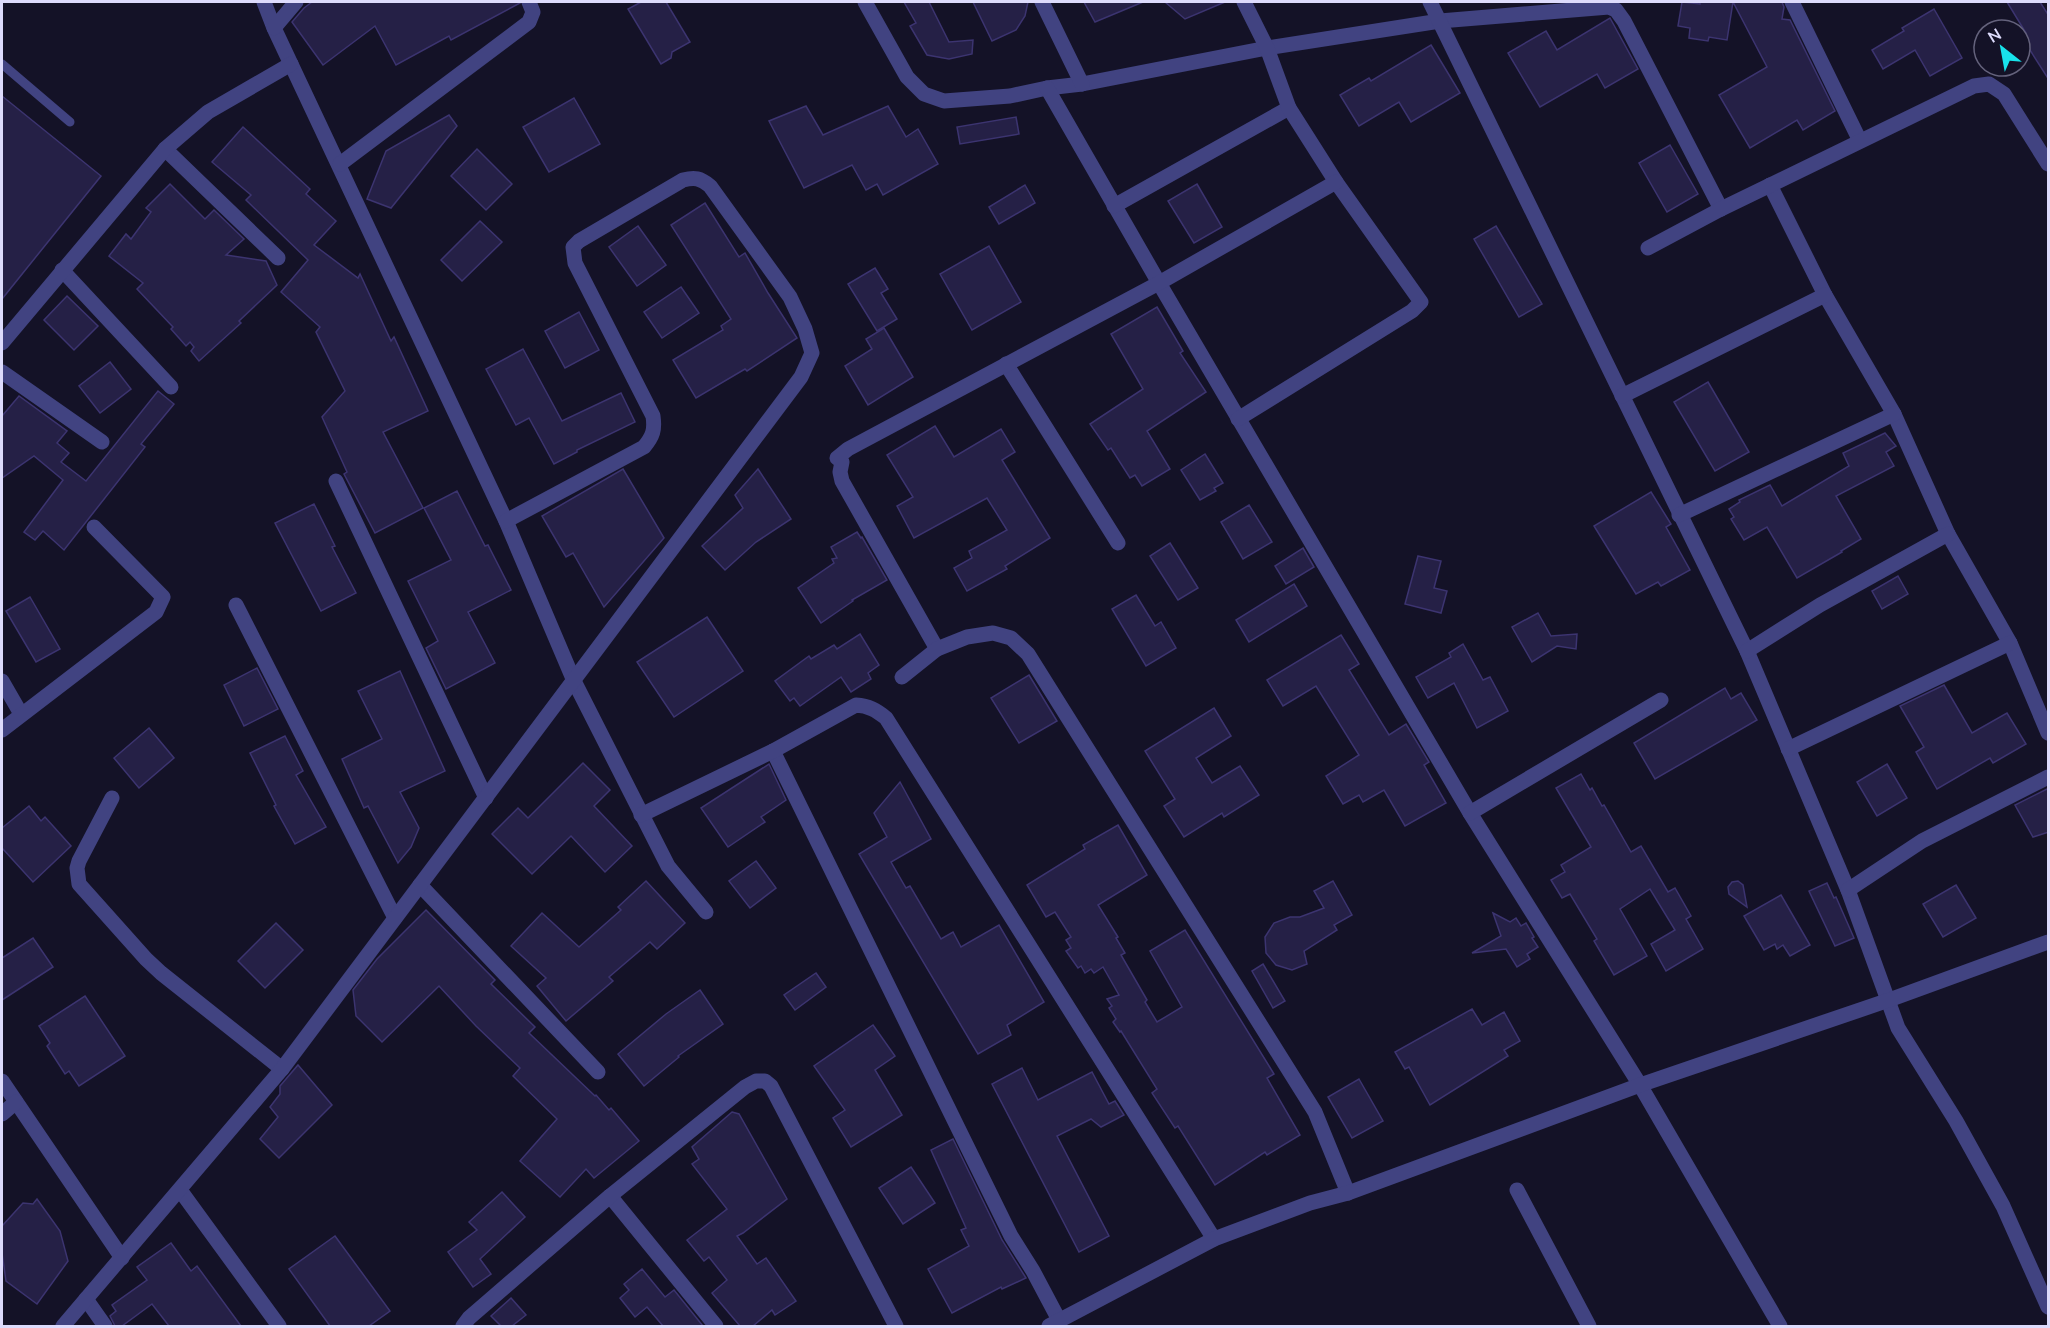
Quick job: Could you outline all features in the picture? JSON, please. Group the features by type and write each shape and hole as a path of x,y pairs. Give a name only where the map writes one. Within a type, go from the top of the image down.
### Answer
{"street":[{"path":"264,2 274,28 340,164 506,521 574,681 668,866 706,912"},
{"path":"274,28 296,2"},
{"path":"340,164 529,22 533,12 529,2"},
{"path":"865,2 907,77 924,94 944,101 1010,96 1267,48 1440,21 1609,7 1616,10 1624,21 1721,209"},
{"path":"1042,2 1082,84"},
{"path":"1238,418 1412,311 1421,302 1336,182 1289,108 1267,48 1244,2"},
{"path":"1430,2 1747,651 1848,890 1898,1029 1956,1121 2004,1206 2049,1307"},
{"path":"1792,2 1860,141"},
{"path":"2,343 165,149 208,112 291,64"},
{"path":"1648,248 1721,209 1974,86 1989,84 2004,94 2049,164"},
{"path":"1047,88 1470,813 1640,1085 1780,1326"},
{"path":"1114,206 1289,108"},
{"path":"165,149 278,258"},
{"path":"63,1326 282,1070 801,377 812,353 805,329 790,297 710,186 702,180 695,178 683,180 579,241 573,247 575,263 653,416 655,428 651,438 644,447 506,521"},
{"path":"937,649 842,482 840,472 842,462 837,458 848,449 1159,283 1336,182"},
{"path":"1770,185 1825,295 1894,414 1948,534 2010,643 2049,734"},
{"path":"62,270 171,387"},
{"path":"1622,396 1825,295"},
{"path":"1006,364 1118,543"},
{"path":"2,372 102,442"},
{"path":"1679,515 1894,414"},
{"path":"336,481 486,798"},
{"path":"2,730 156,612 163,597 94,527"},
{"path":"1747,651 1820,605 1948,534"},
{"path":"236,605 395,918"},
{"path":"902,677 937,649 967,637 993,633 1011,638 1028,654 1315,1112 1348,1193"},
{"path":"1788,749 2010,643"},
{"path":"2,681 21,714"},
{"path":"1470,813 1661,700"},
{"path":"641,815 773,751 856,705 866,706 886,718 1214,1239"},
{"path":"773,751 1011,1236 1034,1271 1054,1323 1214,1239 1310,1203 1348,1193 1640,1085 1889,1000 2049,942"},
{"path":"1848,890 1923,841 2049,777"},
{"path":"112,798 79,861 77,868 79,884 153,966 282,1070"},
{"path":"420,885 598,1072"},
{"path":"2,1081 122,1258"},
{"path":"463,1326 469,1318 610,1196 745,1087 756,1081 765,1081 771,1086 896,1326"},
{"path":"2,1114 16,1102"},
{"path":"180,1190 279,1326"},
{"path":"1517,1190 1589,1326"},
{"path":"610,1196 716,1326"},
{"path":"86,1299 105,1326"}],"lane":[{"path":"2,64 70,122"}],"building":[{"path":"312,2 520,3 451,40 449,36 396,65 375,26 323,65 292,22"},
{"path":"641,2 666,2 690,42 672,52 671,58 661,64 628,9"},
{"path":"904,2 929,2 949,42 973,40 972,54 949,59 927,55 910,26 916,23"},
{"path":"973,2 1028,2 1025,16 1016,30 992,41"},
{"path":"1084,2 1143,2 1095,22"},
{"path":"1165,2 1225,2 1185,19"},
{"path":"1682,2 1700,4 1700,2 1733,2 1727,40 1709,37 1708,41 1689,38 1690,28 1678,26"},
{"path":"1733,2 1782,2 1784,7 1782,19 1790,20 1835,111 1803,130 1797,120 1750,148 1719,95 1767,67"},
{"path":"2007,2 2040,2 2049,16 2049,80 2032,53 2032,18 2017,18"},
{"path":"1934,9 1962,58 1930,76 1915,50 1883,69 1872,50 1904,31 1902,28"},
{"path":"1610,18 1638,69 1605,88 1597,74 1540,107 1508,53 1546,31 1557,50"},
{"path":"1431,45 1460,93 1411,122 1399,102 1359,126 1340,95 1369,78 1371,81"},
{"path":"2,96 101,176 2,299"},
{"path":"574,98 600,144 549,172 523,127"},
{"path":"806,106 823,135 888,106 906,137 918,129 938,164 883,195 877,184 866,190 852,165 804,188 769,121"},
{"path":"449,115 457,126 391,208 367,199 386,151"},
{"path":"1016,117 1019,134 960,144 957,127"},
{"path":"243,127 310,189 306,194 336,221 314,245 358,278 360,274 391,341 394,337 428,411 383,432 423,508 375,533 344,474 347,472 322,417 345,391 316,332 320,327 281,292 308,260 246,200 251,195 212,162"},
{"path":"1670,145 1698,194 1667,212 1639,163"},
{"path":"477,149 512,184 486,210 451,176"},
{"path":"170,184 205,219 214,210 244,239 226,255 266,261 277,285 239,321 241,323 199,361 191,351 194,347 190,342 186,346 171,329 173,327 137,289 143,283 109,256 126,234 131,239 151,212 146,208"},
{"path":"1197,184 1222,227 1194,243 1168,201"},
{"path":"1025,185 1035,203 999,224 989,207"},
{"path":"705,203 739,257 745,253 797,338 747,371 745,369 696,398 673,360 723,330 721,326 731,319 671,225"},
{"path":"480,221 502,242 462,281 441,260"},
{"path":"638,226 666,265 637,286 609,247"},
{"path":"1496,226 1542,304 1519,317 1474,239"},
{"path":"989,246 1021,302 972,330 940,274"},
{"path":"875,268 888,289 881,293 897,319 877,331 848,284"},
{"path":"681,287 699,313 662,338 644,312"},
{"path":"67,296 98,326 74,350 44,320"},
{"path":"1157,307 1183,351 1180,353 1206,392 1147,431 1170,469 1142,486 1135,475 1130,478 1111,448 1108,450 1090,424 1143,389 1111,334"},
{"path":"579,312 599,350 565,368 545,331"},
{"path":"884,328 913,377 868,405 845,366 872,349 866,339"},
{"path":"523,349 562,421 621,393 635,422 577,450 554,464 529,418 516,425 486,369"},
{"path":"110,362 131,389 100,413 79,386"},
{"path":"1708,382 1749,452 1715,471 1674,402"},
{"path":"158,391 174,404 141,444 145,447 64,550 43,531 35,540 24,532 63,480 34,456 2,478 2,416 19,396 67,431 57,443 69,453 61,462 86,481"},
{"path":"935,426 954,457 1001,429 1015,452 1002,460 1050,538 1005,566 1007,569 967,591 954,568 972,558 969,551 1007,530 987,498 914,538 897,506 913,497 887,455"},
{"path":"1885,433 1896,446 1886,452 1894,466 1836,496 1861,539 1797,578 1767,527 1744,540 1731,519 1734,517 1729,509 1740,502 1739,500 1770,485 1782,506 1849,466 1843,453"},
{"path":"1205,454 1223,483 1214,488 1216,491 1200,500 1181,470"},
{"path":"623,469 664,538 604,607 573,553 566,557 542,516"},
{"path":"758,469 791,519 756,542 725,570 702,546 743,508 735,495"},
{"path":"457,491 511,590 468,612 495,663 446,689 426,648 438,641 408,581 451,560 424,508"},
{"path":"1651,492 1671,524 1666,527 1690,570 1661,586 1658,582 1636,594 1594,526"},
{"path":"314,504 335,546 332,547 356,593 321,611 275,523"},
{"path":"1249,505 1272,542 1243,559 1221,522"},
{"path":"857,532 887,580 852,600 821,623 798,588 834,563 832,559 837,558 831,547"},
{"path":"1170,543 1198,588 1178,600 1150,556"},
{"path":"1303,548 1314,567 1286,584 1275,566"},
{"path":"1418,556 1441,561 1434,588 1447,591 1441,613 1405,604"},
{"path":"1898,576 1908,594 1882,609 1872,591"},
{"path":"1294,584 1307,606 1249,642 1236,620"},
{"path":"1136,595 1155,626 1161,622 1176,648 1146,666 1112,609"},
{"path":"30,597 60,649 36,662 6,611"},
{"path":"1538,613 1551,636 1577,634 1576,649 1557,646 1532,662 1512,627"},
{"path":"707,617 743,671 674,717 637,662"},
{"path":"860,634 879,665 868,673 871,679 851,692 841,677 800,706 794,698 790,701 775,681 809,656 811,659 834,645 837,649"},
{"path":"1341,635 1359,664 1349,670 1389,735 1406,724 1429,762 1424,765 1446,803 1405,826 1384,790 1363,802 1359,795 1343,804 1326,776 1359,755 1316,686 1283,706 1267,680"},
{"path":"1463,644 1483,680 1490,677 1508,711 1477,728 1454,683 1428,698 1416,677 1451,657 1449,653"},
{"path":"257,668 278,709 244,726 224,685"},
{"path":"400,671 445,771 400,792 419,828 411,847 398,863 368,806 364,808 342,759 382,739 358,691"},
{"path":"1029,675 1057,721 1019,743 991,698"},
{"path":"1944,685 1972,733 2007,713 2026,744 1993,763 1990,758 1937,789 1916,752 1924,747 1900,706"},
{"path":"1725,688 1731,699 1741,693 1757,720 1655,779 1634,743"},
{"path":"1214,708 1231,736 1196,758 1212,783 1240,766 1259,795 1224,817 1222,813 1184,837 1164,806 1175,799 1145,751"},
{"path":"149,728 174,758 139,788 114,758"},
{"path":"285,736 303,771 296,775 326,827 295,844 274,806 276,805 250,753"},
{"path":"583,763 610,790 594,806 632,846 605,872 571,836 532,874 492,834 518,808 528,818"},
{"path":"769,764 786,800 761,817 765,822 728,847 701,808"},
{"path":"1887,764 1907,798 1877,816 1857,782"},
{"path":"1581,774 1590,790 1592,788 1602,806 1604,805 1631,852 1641,846 1668,892 1675,888 1691,916 1686,919 1703,949 1666,971 1651,944 1675,930 1650,889 1620,909 1647,956 1614,975 1594,941 1597,939 1570,894 1562,898 1551,880 1565,872 1561,865 1591,847 1556,788"},
{"path":"900,782 931,839 891,862 906,888 910,886 941,939 953,932 961,947 999,925 1044,1002 1007,1025 1011,1035 978,1054 859,854 887,837 874,813"},
{"path":"2049,788 2049,832 2033,837 2015,805"},
{"path":"29,806 41,821 45,817 71,846 33,882 2,848 2,828"},
{"path":"1118,825 1147,875 1098,905 1118,937 1116,938 1125,953 1121,955 1147,1000 1145,1002 1157,1022 1182,1007 1150,951 1185,930 1274,1074 1267,1078 1300,1135 1267,1155 1265,1152 1215,1185 1178,1126 1175,1128 1152,1093 1157,1089 1113,1022 1116,1019 1109,1008 1112,1006 1107,999 1119,995 1103,967 1094,973 1091,969 1085,973 1081,966 1078,968 1066,951 1071,948 1066,940 1071,937 1055,912 1046,917 1027,885 1085,849 1083,845"},
{"path":"756,861 776,888 750,908 729,881"},
{"path":"646,881 685,923 657,949 650,942 609,977 613,981 566,1021 537,986 546,978 511,946 542,913 579,947 621,910 618,907"},
{"path":"1333,881 1352,915 1334,925 1337,930 1304,951 1307,964 1292,970 1276,965 1266,953 1265,937 1274,923 1324,908 1314,891"},
{"path":"1738,881 1743,885 1747,907 1729,894 1728,887 1732,882"},
{"path":"1827,883 1834,898 1836,897 1854,938 1835,946 1809,891"},
{"path":"1956,885 1976,918 1943,937 1923,904"},
{"path":"1781,895 1810,945 1790,956 1783,945 1777,949 1775,944 1764,950 1744,916"},
{"path":"426,910 495,980 491,984 535,1027 529,1033 609,1110 611,1108 639,1141 594,1178 586,1169 560,1197 520,1161 557,1119 513,1076 520,1068 439,986 382,1042 356,1016 353,990 377,959"},
{"path":"1493,913 1510,922 1516,918 1521,926 1526,923 1534,937 1532,938 1538,947 1527,954 1530,959 1517,967 1506,949 1472,953 1501,936"},
{"path":"276,923 303,950 265,988 238,961"},
{"path":"33,938 53,967 2,1000 2,958"},
{"path":"1263,964 1285,1001 1273,1008 1252,971"},
{"path":"816,973 826,987 795,1010 784,995"},
{"path":"700,990 723,1024 678,1056 644,1086 618,1054 666,1014"},
{"path":"85,996 125,1056 79,1086 69,1071 65,1074 47,1046 50,1043 39,1026"},
{"path":"1472,1009 1482,1025 1504,1012 1520,1041 1504,1050 1508,1056 1430,1105 1409,1067 1405,1069 1395,1052"},
{"path":"873,1025 895,1056 875,1070 902,1115 851,1147 833,1118 845,1110 814,1066"},
{"path":"298,1065 332,1105 279,1158 260,1139 278,1117 270,1107 280,1094 280,1086"},
{"path":"1022,1068 1038,1100 1092,1072 1109,1104 1115,1101 1124,1115 1101,1127 1091,1119 1057,1136 1109,1236 1079,1252 992,1084"},
{"path":"1359,1079 1383,1121 1352,1138 1328,1097"},
{"path":"732,1112 739,1114 787,1199 737,1236 757,1264 766,1258 796,1301 775,1315 772,1310 753,1326 740,1326 712,1293 727,1280 709,1257 704,1261 687,1240 727,1209 692,1164 699,1159 692,1147"},
{"path":"953,1139 1002,1240 1026,1278 1002,1289 1001,1287 952,1313 928,1269 969,1246 961,1230 966,1228 931,1150"},
{"path":"911,1167 935,1203 903,1224 879,1188"},
{"path":"502,1192 525,1217 480,1259 491,1274 473,1287 448,1252 477,1230 469,1222"},
{"path":"37,1199 60,1231 68,1261 37,1304 6,1281 2,1253 2,1226 23,1203 33,1204"},
{"path":"335,1236 390,1311 369,1326 330,1326 289,1269"},
{"path":"171,1243 191,1271 197,1266 241,1326 169,1326 152,1304 122,1326 115,1326 110,1316 116,1311 112,1305 147,1280 137,1267"},
{"path":"642,1269 665,1297 674,1290 703,1326 663,1326 647,1307 635,1317 620,1298 629,1290 624,1284"},
{"path":"511,1298 526,1315 512,1326 501,1326 491,1316"}]}
